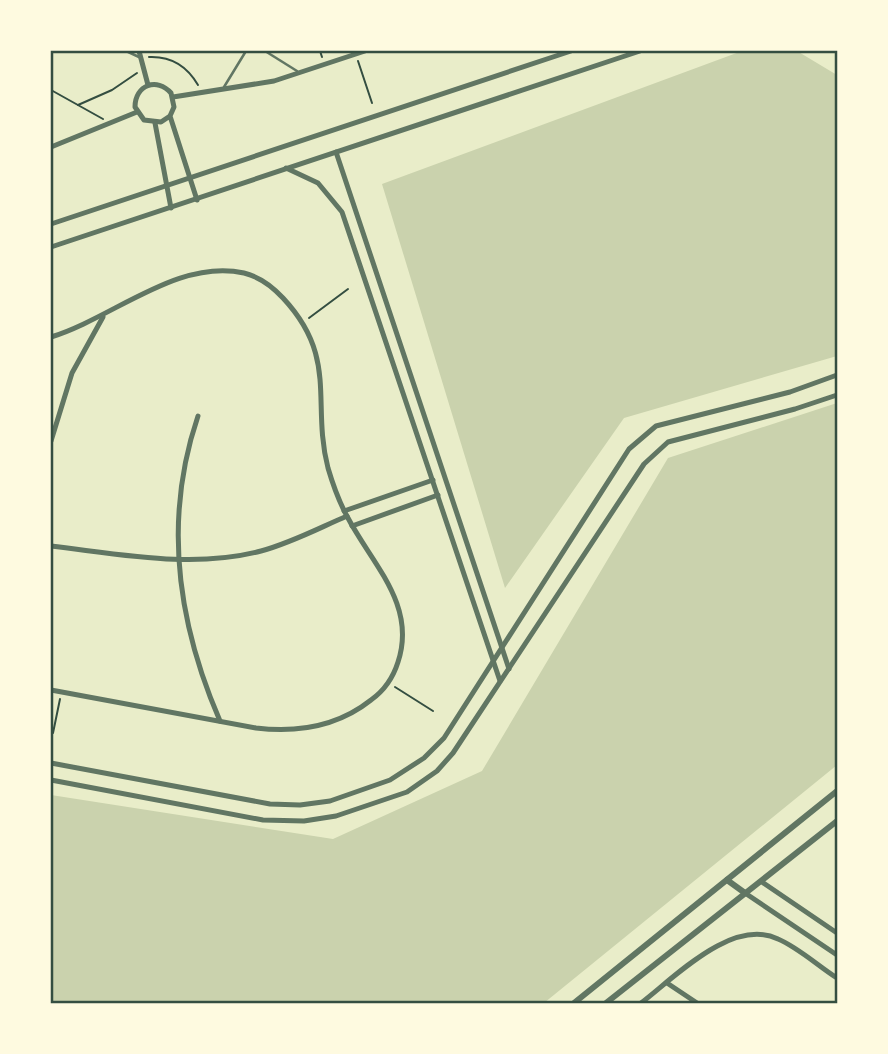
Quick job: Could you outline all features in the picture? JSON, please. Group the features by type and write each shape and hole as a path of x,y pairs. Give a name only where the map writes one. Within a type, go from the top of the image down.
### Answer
{"street":[{"path":"173,97 221,91 300,73 365,51"},
{"path":"51,224 571,51"},
{"path":"51,247 640,51"},
{"path":"140,54 148,85"},
{"path":"170,116 155,123 144,120 137,112 136,96 148,85 165,87 173,97 170,116 197,200"},
{"path":"51,146 137,112"},
{"path":"155,123 171,208"},
{"path":"336,152 509,669"},
{"path":"286,168 318,183 342,212 500,681"},
{"path":"51,337 103,317 176,279 210,271 227,271 261,278 283,298 302,322 318,358 323,388 324,442 328,466 346,514 390,586 401,612 402,647 389,683 359,710 318,727 271,730 51,690"},
{"path":"51,441 72,373 103,317"},
{"path":"51,763 270,804 300,805 330,801 390,780 424,758 444,738 628,449 656,426 790,392 837,375"},
{"path":"51,780 263,820 304,821 336,816 395,797 428,779 453,753 644,464 668,442 795,409 837,395"},
{"path":"198,416 182,472 178,500 178,559 191,642 220,721"},
{"path":"51,546 178,559 220,558 262,551 433,480"},
{"path":"352,526 438,495"},
{"path":"574,1003 837,791"},
{"path":"606,1003 837,821"},
{"path":"727,880 837,955"},
{"path":"762,882 837,933"},
{"path":"641,1003 713,947 734,938 756,935 777,938 837,978"},
{"path":"667,983 697,1003"}],"lane":[{"path":"126,51 140,54"},
{"path":"221,91 246,51"},
{"path":"265,51 300,73"}],"path":[{"path":"353,53 372,103"},
{"path":"140,54 163,57 183,66 202,94"},
{"path":"78,105 112,90 144,68"},
{"path":"51,90 110,123"},
{"path":"302,322 348,289"},
{"path":"389,683 433,711"},
{"path":"53,733 61,692"}],"green space":[{"path":"742,51 797,51 837,75 837,356 624,418 505,588 382,184"},
{"path":"837,403 837,765 544,1003 51,1003 51,795 333,839 482,771 668,458"}]}
